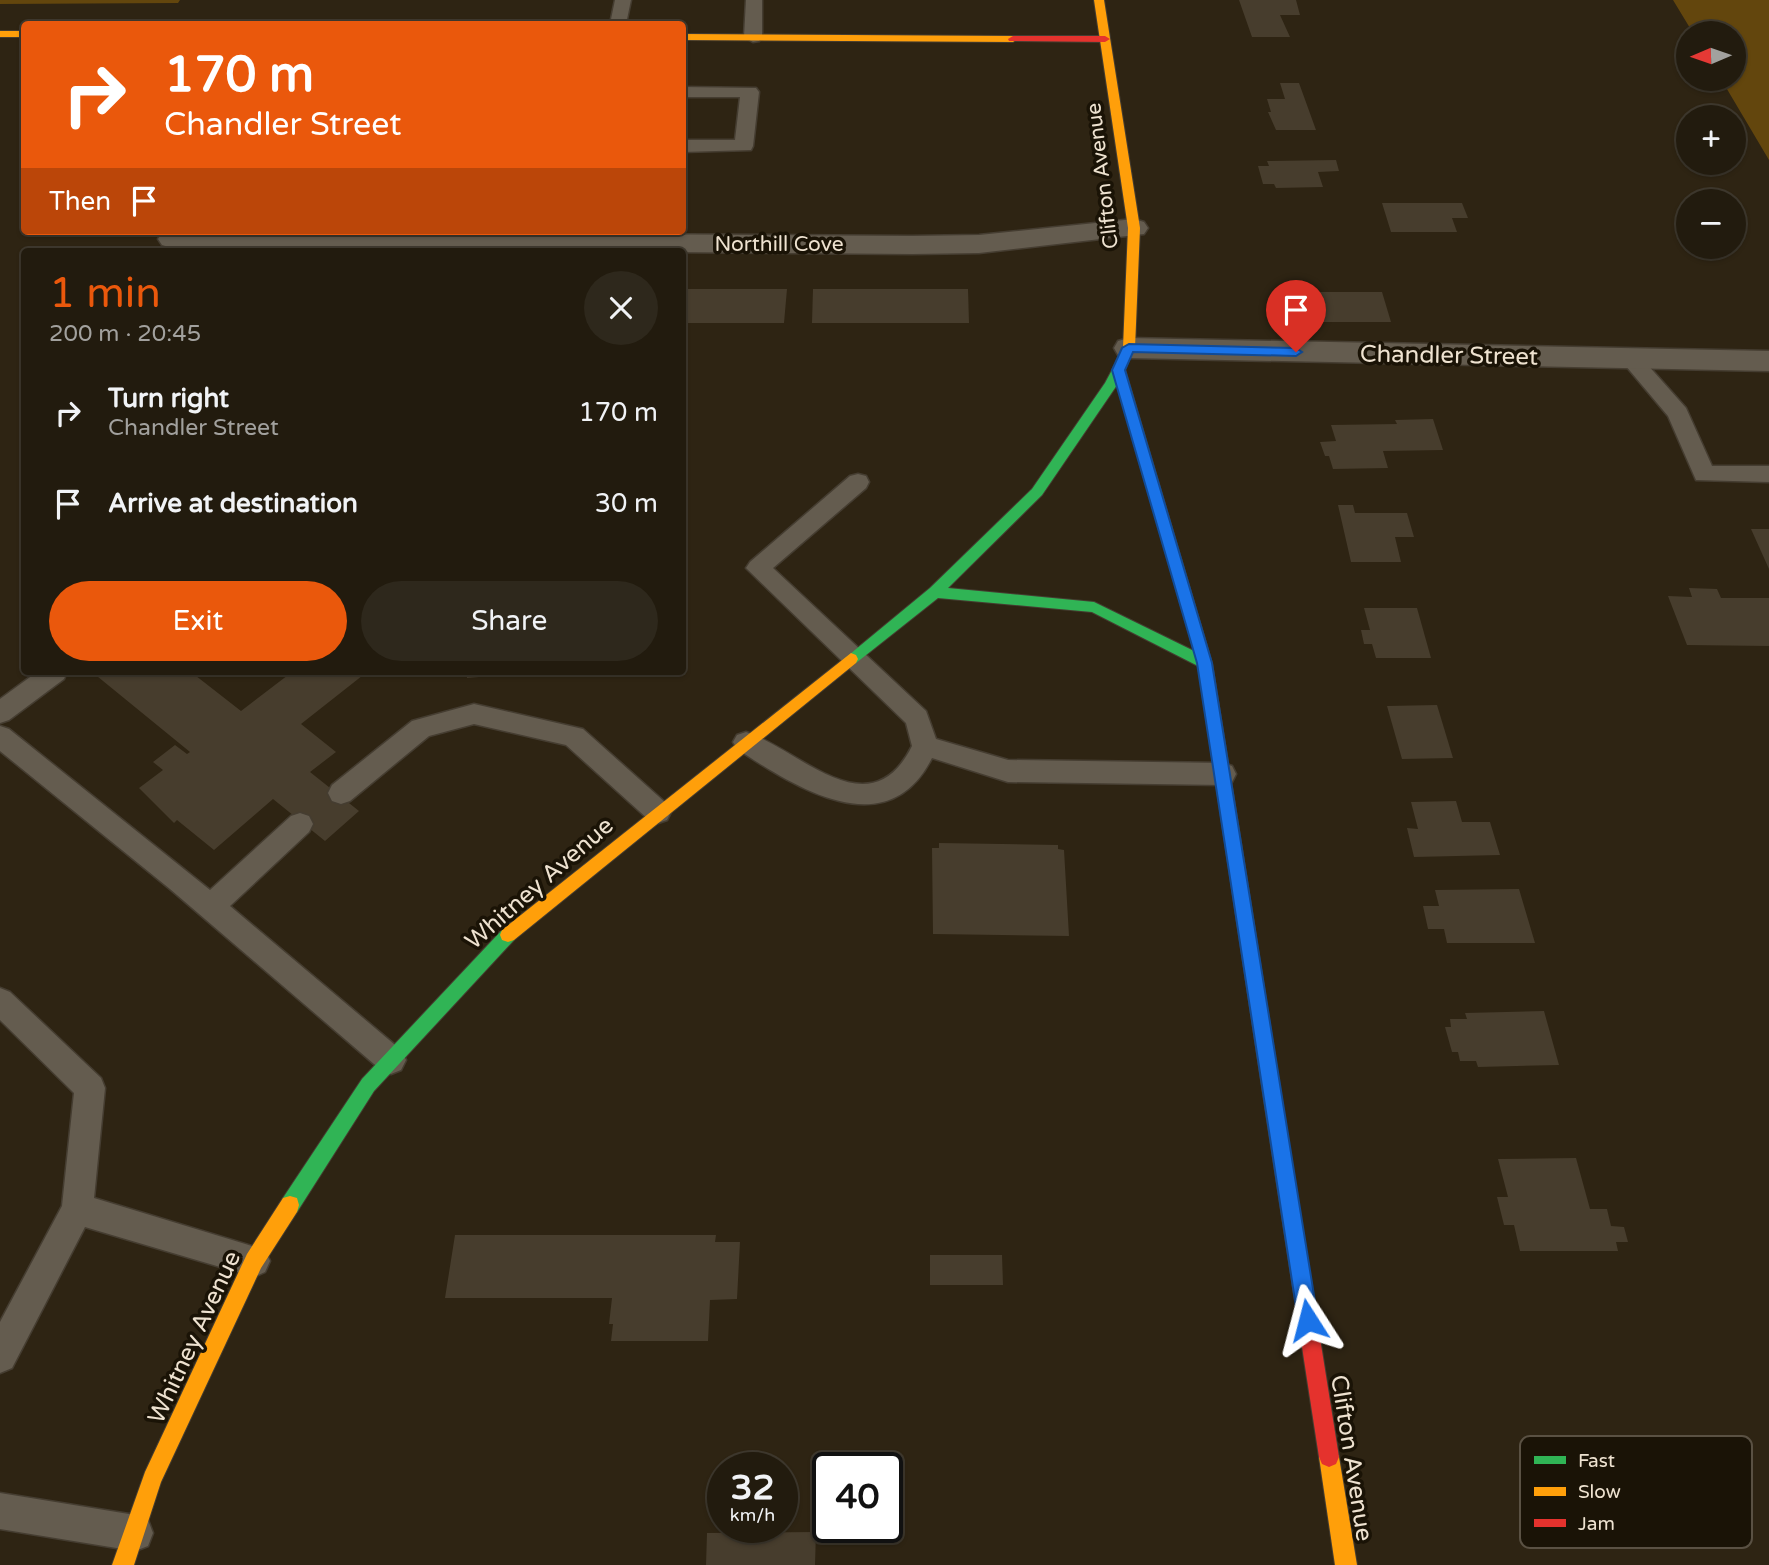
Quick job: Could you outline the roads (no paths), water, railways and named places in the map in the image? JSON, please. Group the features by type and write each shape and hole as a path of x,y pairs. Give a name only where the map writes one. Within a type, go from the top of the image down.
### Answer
{"main road":[{"name":"Clifton Avenue","path":"1100,0 1134,229 1124,359 1205,663 1346,1565"},
{"path":"0,34 21,34"},
{"path":"686,37 1105,39"},
{"name":"Whitney Avenue","path":"123,1565 152,1479 254,1261 368,1085 500,941 935,592 1037,492 1124,359"},
{"path":"935,592 1094,607 1205,663"}],"street":[{"name":"Northill Cove","path":"172,239 912,245 979,244 1134,229"},
{"name":"Chandler Street","path":"1124,359 1769,361"}],"lane":[{"path":"619,21 623,0"},
{"path":"753,37 754,0"},
{"path":"686,92 750,92 744,146 686,146"},
{"path":"1631,359 1678,413 1704,474 1769,474"},
{"path":"746,742 810,782 834,790 870,795 894,785 911,771 925,746 916,718 758,568 858,482"},
{"path":"0,713 51,675"},
{"path":"341,793 421,728 474,714 574,736 658,812"},
{"path":"0,736 211,906 391,1060"},
{"path":"925,746 1008,771 1223,774"},
{"path":"211,906 300,824"},
{"path":"0,1002 90,1088 77,1209 0,1356"},
{"path":"77,1209 254,1261"},
{"path":"0,1511 135,1532"}]}
